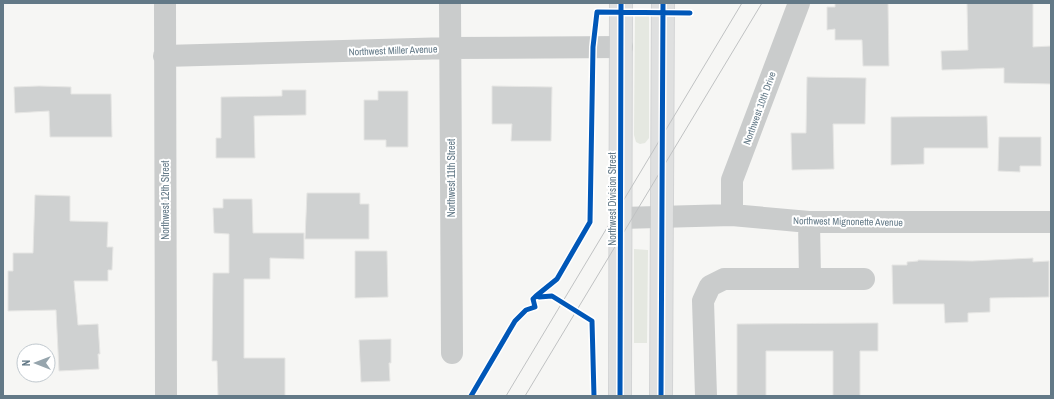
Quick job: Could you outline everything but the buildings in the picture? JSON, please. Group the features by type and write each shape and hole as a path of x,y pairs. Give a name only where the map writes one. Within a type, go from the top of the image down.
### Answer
{"main road":[{"name":"Northwest Division Street","path":"620,396 621,3"},
{"path":"661,396 663,3"}],"street":[{"name":"Northwest 12th Street","path":"165,3 166,396"},
{"name":"Northwest 11th Street","path":"450,3 452,353"},
{"name":"Northwest 10th Drive","path":"732,215 732,180 799,3"},
{"name":"Northwest Miller Avenue","path":"164,56 450,48 622,47"},
{"name":"Northwest Mignonette Avenue","path":"621,218 732,215 809,222 1051,222"},
{"path":"809,222 810,279"},
{"path":"706,396 703,301 710,286 724,279 864,279"}],"shaded area":[{"path":"635,16 649,16 649,138 645,143 640,144 636,142 634,135"},
{"path":"634,249 648,250 647,343 634,343"}],"tram line":[{"path":"506,396 742,3"},
{"path":"525,396 762,3"}],"cycle path":[{"path":"620,396 621,3"},
{"path":"661,396 663,3"},
{"path":"536,296 557,279 590,222 593,47 597,12 690,13"},
{"path":"471,396 515,321 526,310 535,307 533,299 536,296 552,296 592,321 594,396"}]}
